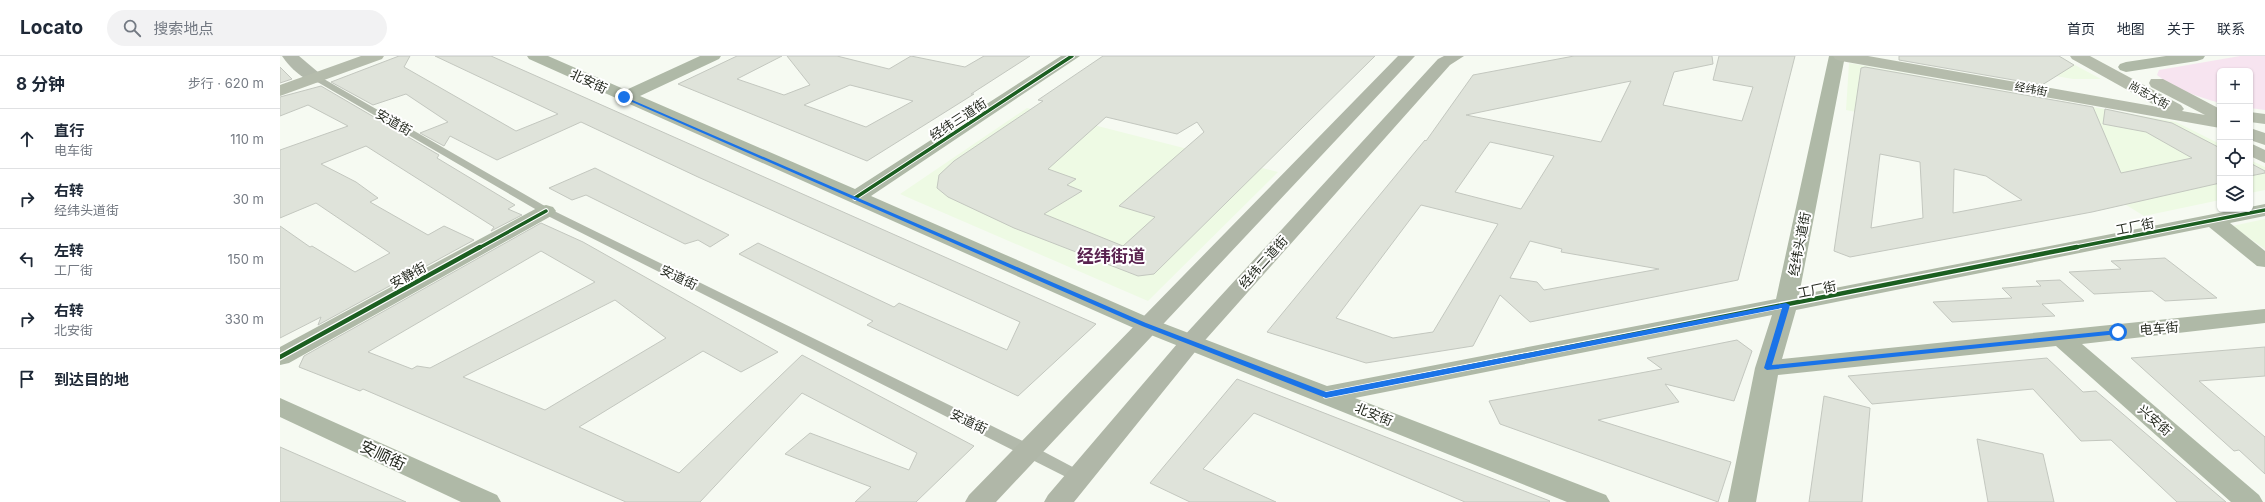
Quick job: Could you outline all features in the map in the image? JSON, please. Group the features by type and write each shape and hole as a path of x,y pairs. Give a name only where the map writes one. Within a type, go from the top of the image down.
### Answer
{"highway":[{"path":"979,502 1407,56"},
{"name":"经纬二道街","path":"1058,502 1191,342 1444,62 1456,56"}],"main road":[{"path":"280,91 341,56"},
{"path":"280,78 310,73 376,56"},
{"name":"经纬街","path":"1841,56 2217,122"},
{"name":"经纬街","path":"1894,56 2162,101 2216,112"},
{"name":"尚志大街","path":"2078,56 2217,131"},
{"name":"尚志大街","path":"2106,56 2216,112"},
{"path":"2253,117 2265,119"},
{"path":"2253,128 2265,130"},
{"path":"2253,134 2265,140"},
{"path":"2253,151 2265,157"}],"street":[{"name":"安道街","path":"290,56 310,73"},
{"name":"北安街","path":"535,56 624,97 1147,326 1596,502"},
{"path":"624,97 713,56"},
{"name":"经纬三道街","path":"855,198 1072,56"},
{"name":"经纬头道街","path":"1742,502 1767,368 1786,305 1837,56"},
{"path":"2126,67 2197,56"},
{"name":"工厂街","path":"1326,395 2265,210"},
{"name":"安静街","path":"280,357 546,211"},
{"path":"2214,221 2265,260"},
{"name":"电车街","path":"1767,368 2182,326 2265,316"},
{"name":"兴安街","path":"2061,338 2249,502"},
{"name":"安顺街","path":"280,407 487,502"}],"lane":[{"name":"安道街","path":"310,73 546,211 1028,450 1079,477"}],"shaded area":[{"path":"1939,56 2058,56 2101,79 2073,79"},
{"path":"2240,56 2265,56 2265,110 2253,108 2253,68 2217,68 2217,102 2171,85 2157,75 2159,70"},
{"path":"1849,63 2176,122 2217,142 2217,201 2144,216 2033,147 1846,110"},
{"path":"1027,108 1278,172 1148,301 900,194"},
{"path":"2253,161 2265,167 2265,190 2253,192"},
{"path":"2265,219 2265,249 2232,226"}],"building":[{"path":"399,56 410,56 404,67 516,131 558,114 435,56 491,56 1096,324 1018,396 867,325 873,321 739,254 758,243 894,307 899,303 1007,350 1020,322 698,177 581,122 497,160 450,136 444,146 420,133 448,122 406,94 373,105 331,82"},
{"path":"737,56 782,56 737,79 784,95 810,85 787,56 837,56 889,69 911,56 965,67 984,56 1030,56 971,94 974,94 867,161 678,84","holes":["850,85 913,101 866,127 804,105"]},
{"path":"1103,56 1375,56 1154,274 1138,276 1014,228 948,197 937,188 939,175 954,161 1043,101 1038,100","holes":["1106,117 1177,134 1197,122 1204,132 1119,206 1155,217 1123,246 1044,214 1082,191 1067,185 1076,179 1048,169"]},
{"path":"1574,56 1712,56 1713,64 1674,72 1663,105 1742,121 1753,87 1713,80 1719,56 1795,56 1738,280 1530,322 1500,295 1473,346 1366,363 1267,332 1425,140 1426,141 1473,75","holes":["1631,81 1601,142 1466,115","1490,142 1554,156 1521,209 1455,192","1421,205 1498,224 1433,332 1393,338 1336,318","1530,241 1562,249 1561,252 1659,269 1544,290 1537,282 1510,278"]},
{"path":"1899,56 2059,56 2074,65 2042,85 1899,60"},
{"path":"280,67 292,79 280,83"},
{"path":"1865,67 2093,107 2121,173 2192,158 2146,132 2103,124 2105,109 2172,123 2217,146 2217,184 2092,212 1850,257 1834,251 1861,68","holes":["1880,154 1920,162 1923,218 1871,228","1954,169 1986,176 2022,200 1953,213"]},
{"path":"321,86 439,155 437,158 515,205 508,209 522,215 491,231 494,227 366,146 321,164 356,182 378,198 370,202 428,235 444,226 474,240 318,325 321,317 280,338 280,226 310,247 312,246 355,272 390,253 316,203 280,218 280,150 348,126 308,105 280,116 280,97"},
{"path":"2253,165 2265,171 2265,173 2253,175"},
{"path":"595,168 729,235 710,247 698,240 685,244 586,195 572,200 549,188"},
{"path":"541,223 583,242 778,352 741,372 703,351 579,427 679,473 802,355 974,446 916,502 855,502 871,487 785,454 810,433 909,470 917,453 802,393 700,502 626,502 363,389 360,391 299,367 304,356","holes":["541,251 595,282 430,368 417,366 412,369 368,352","615,300 666,338 545,410 463,377"]},
{"path":"2165,258 2217,298 2165,301 2152,291 2094,294 2069,272 2121,269 2111,261"},
{"path":"2060,280 2084,301 2042,304 2055,316 1952,322 1933,302 2012,298 2002,288 2041,286 2036,281"},
{"path":"1737,340 1752,351 1734,401 1665,384 1679,402 1598,420 1731,462 1718,502 1500,424 1489,401 1662,369 1647,358"},
{"path":"2265,347 2265,376 2199,381 2265,437 2265,474 2239,450 2234,451 2131,358"},
{"path":"2047,358 2083,392 2096,391 2226,502 2177,502 2111,440 2081,441 2033,389 1872,404 1848,376"},
{"path":"1237,379 1550,501 1465,502 1254,413 1203,469 1276,502 1190,502 1150,483"},
{"path":"1824,396 1870,408 1862,502 1809,502"},
{"path":"1977,439 2043,454 2054,502 1988,502"},
{"path":"280,447 406,502 280,502"}],"cycle path":[{"path":"855,198 1072,56"},
{"path":"1326,395 2265,210"},
{"path":"280,357 546,211"}],"district":[{"name":"经纬街道","path":"1111,256"}],"route":[{"path":"624,97 1144,324 1326,395 1786,305 1767,368 2118,332"}]}
